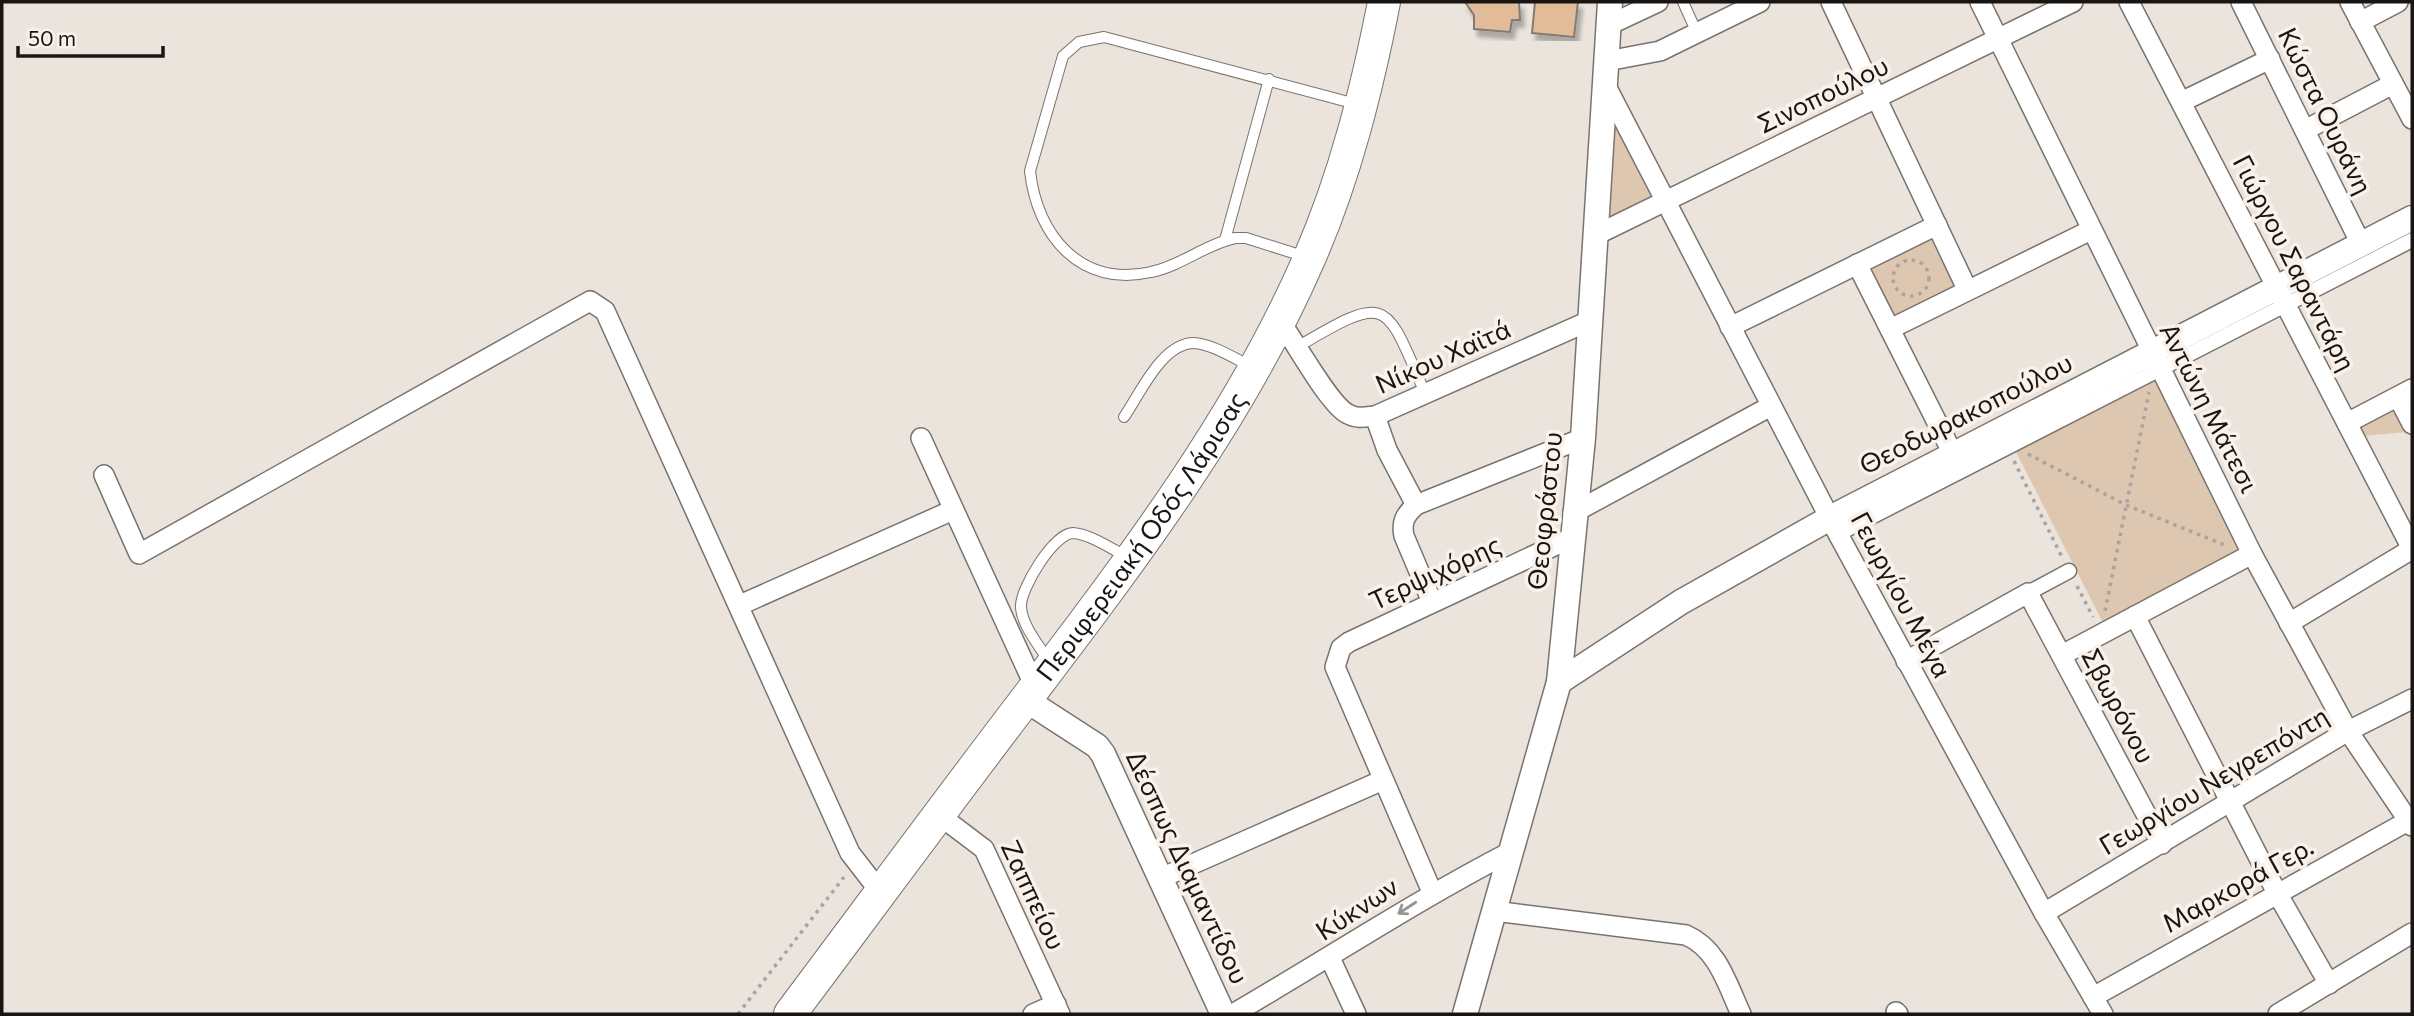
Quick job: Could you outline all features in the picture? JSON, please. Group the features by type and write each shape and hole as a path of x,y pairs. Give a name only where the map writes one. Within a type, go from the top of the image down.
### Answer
{"highway":[{"name":"Περιφερειακή Οδός Λάρισας","path":"790,1014 1188,479 1254,368 1310,258 1336,190 1360,105 1384,2"}],"street":[{"path":"1610,13 1658,2"},
{"path":"1606,73 1698,33 1759,2"},
{"path":"1831,2 1967,289"},
{"name":"Αντώνη Μάτεσι","path":"1980,2 2252,554 2348,731 2410,823"},
{"name":"Σινοπούλου","path":"1596,235 2073,2"},
{"name":"Γιώργου Σαραντάρη","path":"2129,2 2412,549"},
{"name":"Κώστα Ουράνη","path":"2241,2 2361,244"},
{"path":"2350,2 2412,119"},
{"path":"2360,22 2398,2"},
{"name":"Θεοφράστου","path":"1465,1014 1559,682 1573,513 1583,438 1610,13"},
{"path":"2181,102 2270,59"},
{"name":"Γεωργίου Μέγα","path":"1606,73 1666,201 1834,526 2044,913 2098,1006"},
{"path":"2305,130 2393,84"},
{"name":"Θεοδωρακοπούλου","path":"1559,682 1681,602 1834,526 1953,454 2155,360 2281,296 2361,244 2412,218"},
{"path":"1730,327 1937,225"},
{"path":"1890,329 2091,230"},
{"path":"2281,296 2412,240"},
{"path":"1857,264 1953,454"},
{"path":"104,475 139,554 590,300 605,311 856,861 881,893"},
{"name":"Νίκου Χαϊτά","path":"1279,320 1299,346 1332,401 1346,414 1359,418 1375,416 1589,321"},
{"path":"1834,526 2006,446 2155,360"},
{"path":"2347,423 2405,393 2412,424"},
{"path":"1573,513 1771,406"},
{"path":"1375,416 1387,450 1416,505"},
{"path":"921,438 1038,684"},
{"path":"1432,602 1402,526 1405,516 1416,505 1583,438"},
{"path":"740,605 953,510"},
{"name":"Τερψιχόρης","path":"1382,780 1335,667 1341,648 1432,602 1571,538"},
{"path":"2289,623 2412,549"},
{"path":"2062,655 2252,554"},
{"path":"1906,662 2069,570"},
{"name":"Σβωρόνου","path":"2028,593 2162,844"},
{"path":"2135,616 2230,804 2329,984"},
{"name":"Δέσπως Διαμαντίδου","path":"1038,684 1103,754 1223,1014"},
{"name":"Γεωργίου Νεγρεπόντη","path":"2044,913 2348,731 2412,699"},
{"path":"1161,878 1382,780 1432,891"},
{"name":"Ζαππείου","path":"939,816 984,849 1058,1009"},
{"name":"Μαρκορά Γερ.","path":"2098,1006 2277,893 2410,823"},
{"name":"Κύκνων","path":"1234,1014 1330,958 1432,891 1510,852"},
{"path":"1494,911 1686,935 1699,941 1713,954 1741,1014"},
{"path":"2278,1014 2412,933"},
{"path":"1330,958 1356,1014"},
{"path":"1033,1014 1058,1009"}],"lane":[{"path":"1683,2 1698,33"},
{"path":"1310,258 1246,238 1225,240 1151,272 1106,275 1070,258 1043,220 1032,190 1030,171 1063,55 1079,41 1104,37 1360,105"},
{"path":"1225,240 1269,79"},
{"path":"1299,346 1343,320 1360,313 1375,312 1388,318 1397,328 1425,393"},
{"path":"1124,417 1165,358 1184,345 1204,345 1254,368"},
{"path":"1038,684 1021,602 1052,544 1063,534 1076,533 1131,558"}],"path":[{"path":"1909,260 1924,266 1929,282 1923,292 1913,296 1903,294 1895,286 1893,278 1900,263 1909,260"},
{"path":"2101,634 2155,360"},
{"path":"2101,634 2006,446 2013,446 2126,505 2252,554"},
{"path":"738,1014 856,861"}],"shaded area":[{"path":"1616,127 1655,204 1609,224 1613,128"},
{"path":"1931,239 1956,290 1893,322 1868,271"},
{"path":"2153,375 2241,552 2103,623 2013,446"},
{"path":"2392,404 2407,432 2363,436 2356,423"}],"building":[{"path":"1465,2 1519,2 1520,20 1512,20 1510,32 1474,29 1474,15"},
{"path":"1535,2 1578,2 1574,37 1532,33"}]}
